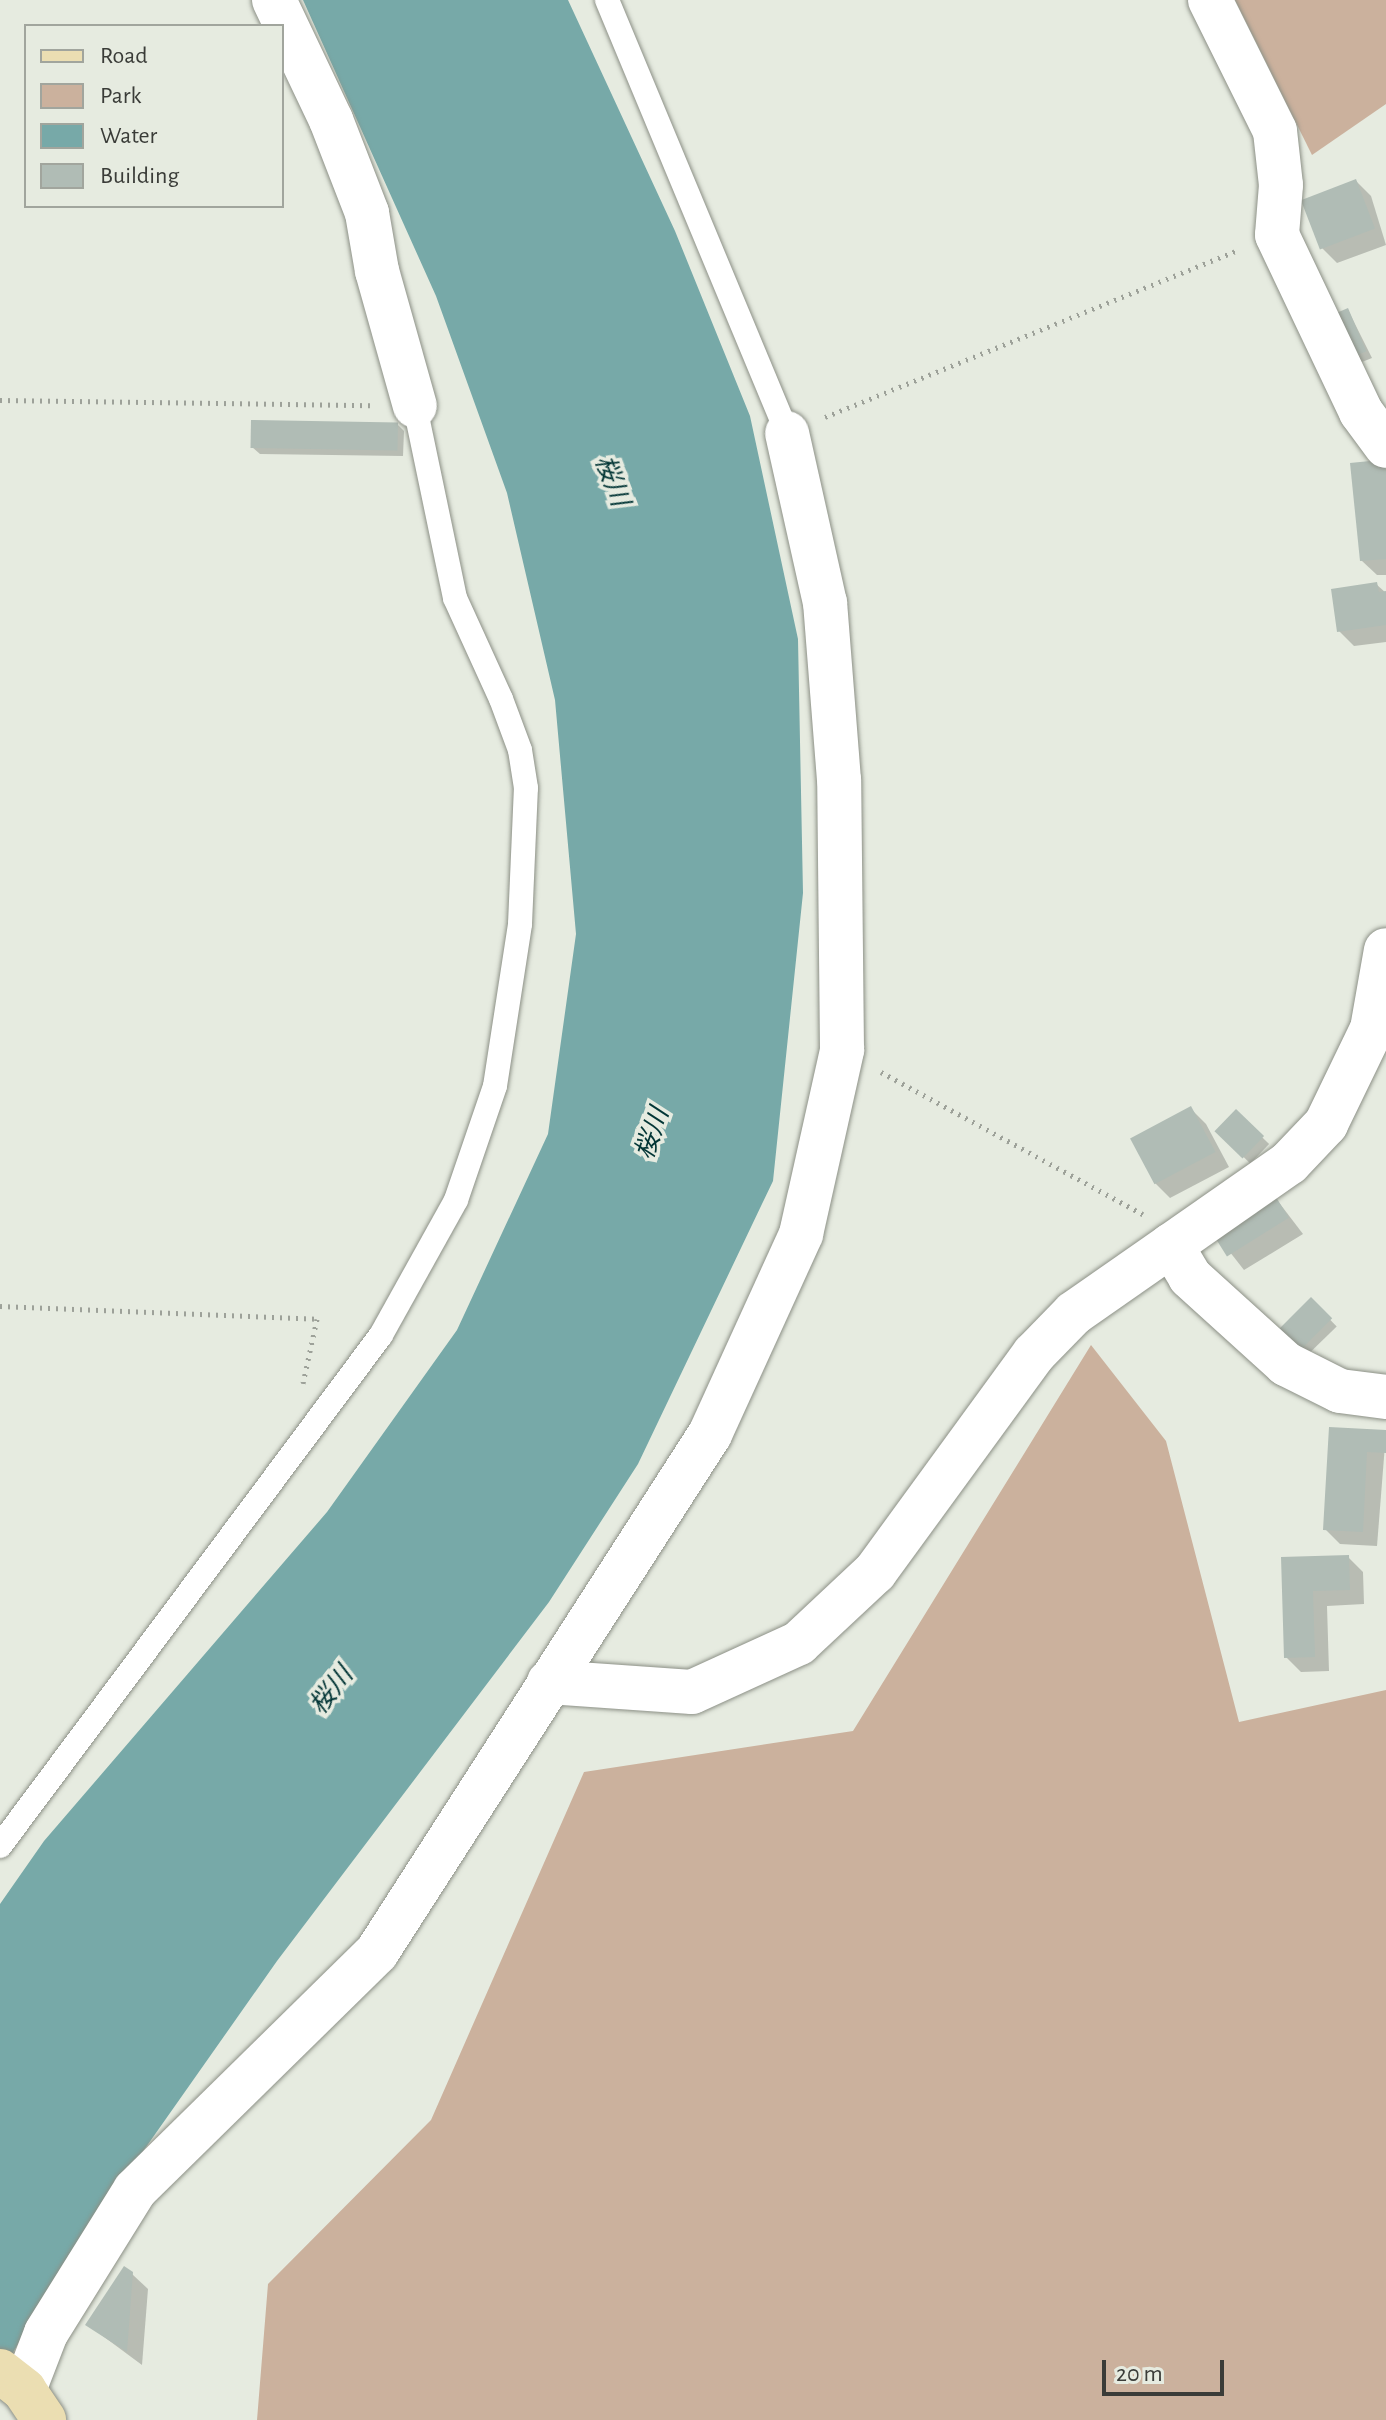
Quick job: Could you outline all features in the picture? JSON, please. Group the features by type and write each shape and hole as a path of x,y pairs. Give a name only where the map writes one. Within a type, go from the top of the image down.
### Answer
{"street":[{"path":"274,0 331,120 367,213 377,271 415,406"},
{"path":"1210,0 1275,131 1281,185 1277,235 1378,421"},
{"path":"20,2390 46,2333 135,2190 377,1952 710,1434 801,1234 842,1050 839,780 825,603 787,433"},
{"path":"549,1682 692,1692 799,1643 875,1572 1034,1354 1074,1313 1289,1163 1326,1124 1372,1029 1386,950"},
{"path":"1171,1245 1190,1277 1286,1364 1340,1391 1386,1397"}],"lane":[{"path":"607,0 787,433"},
{"path":"0,1846 381,1335 456,1200 495,1086 520,924 526,788 520,750 501,699 455,598 415,406"}],"path":[{"path":"787,433 1277,235"},
{"path":"0,400 415,406"},
{"path":"842,1050 1146,1215 1162,1227 1171,1245"},
{"path":"0,1306 317,1319"}],"green space":[{"path":"1235,0 1386,0 1386,104 1312,155"},
{"path":"1091,1345 1166,1441 1239,1722 1386,1690 1386,2420 257,2420 268,2284 431,2120 584,1772 853,1731"}],"water":[{"name":"桜川","path":"303,0 568,0 675,231 750,416 798,639 803,893 773,1181 638,1464 549,1602 277,1961 82,2238 0,2374 0,1904 44,1841 327,1512 457,1330 548,1134 576,934 555,700 507,493 436,296"}],"building":[{"path":"1356,179 1375,228 1320,250 1301,200"},
{"path":"1348,308 1366,351 1344,361 1326,317"},
{"path":"251,420 398,423 397,451 251,448"},
{"path":"1380,460 1386,470 1386,559 1360,561 1350,463"},
{"path":"1377,582 1379,592 1386,591 1386,625 1337,632 1331,589"},
{"path":"1191,1106 1215,1152 1154,1184 1130,1138"},
{"path":"1236,1109 1264,1136 1243,1158 1214,1131"},
{"path":"1274,1194 1289,1218 1227,1256 1212,1233"},
{"path":"1311,1297 1332,1318 1298,1352 1277,1331"},
{"path":"1329,1427 1386,1430 1386,1453 1367,1452 1363,1532 1323,1530"},
{"path":"1349,1555 1350,1590 1313,1591 1315,1657 1284,1658 1281,1557"},
{"path":"124,2266 133,2272 127,2352 85,2325"}]}
